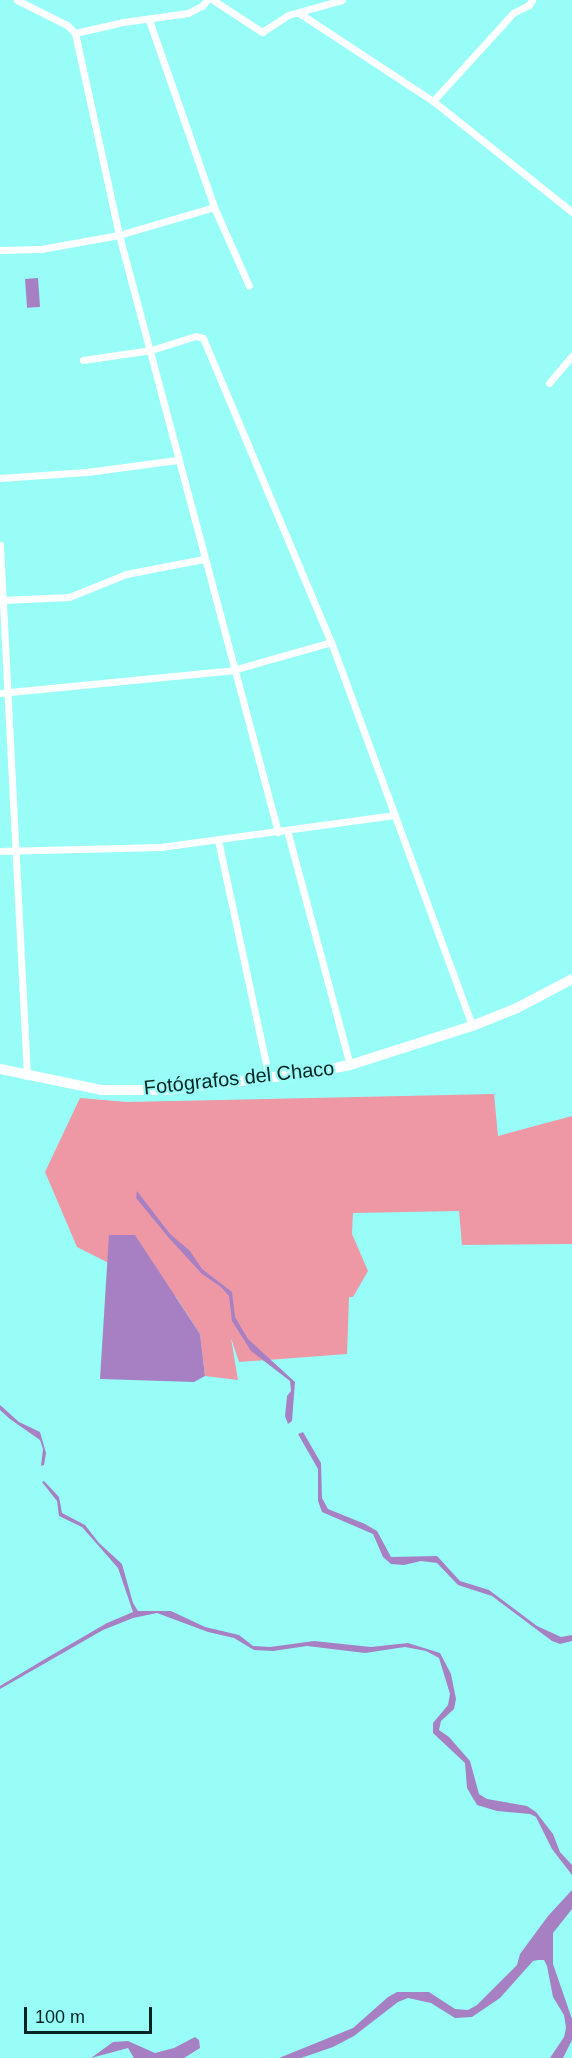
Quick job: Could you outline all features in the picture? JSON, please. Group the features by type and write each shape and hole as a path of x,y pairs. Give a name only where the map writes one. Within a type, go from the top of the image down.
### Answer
{"street":[{"path":"17,0 67,25 75,33 119,234 151,350 177,460 278,832"},
{"path":"75,33 123,22 188,13 202,6 207,0"},
{"path":"213,0 262,32 288,15 342,0"},
{"path":"433,101 513,13 529,5 532,0"},
{"path":"299,13 433,101 572,212"},
{"path":"149,20 214,207 249,286"},
{"path":"0,250 40,249 119,234 214,207"},
{"path":"83,360 151,350 196,336 203,338 331,642 472,1026"},
{"path":"549,383 572,356"},
{"path":"0,478 87,472 177,460"},
{"path":"0,545 4,693 16,851 27,1076"},
{"path":"3,600 69,597 126,574 204,559"},
{"path":"4,693 233,670 331,642"},
{"path":"0,852 161,847 395,815"},
{"path":"286,830 350,1065"},
{"path":"218,840 269,1078"},
{"name":"Fotógrafos del Chaco","path":"0,1069 101,1090 165,1090 269,1078 350,1065 472,1026 516,1008 572,979"}],"shaded area":[{"path":"38,278 40,307 27,308 25,279"},
{"path":"494,1094 498,1136 572,1116 572,1244 462,1245 459,1211 353,1213 352,1234 368,1271 353,1297 349,1297 347,1354 239,1362 231,1338 238,1380 205,1376 200,1334 176,1297 77,1247 45,1172 80,1098 127,1102"},
{"path":"137,1191 170,1234 190,1251 202,1269 232,1292 235,1317 248,1339 295,1382 292,1421 288,1424 285,1416 287,1396 291,1391 290,1381 251,1351 232,1321 229,1296 221,1287 202,1274 169,1238 136,1198"},
{"path":"109,1235 135,1235 200,1334 205,1376 194,1382 100,1379"},
{"path":"0,1405 19,1422 40,1432 46,1453 44,1465 41,1466 43,1449 40,1440 10,1419 0,1410"},
{"path":"303,1432 321,1463 322,1498 328,1509 377,1531 391,1557 437,1556 460,1581 489,1590 537,1626 561,1637 572,1635 572,1641 560,1644 552,1641 492,1596 458,1585 437,1563 421,1561 404,1565 391,1564 383,1557 373,1534 322,1512 318,1501 318,1469 298,1434"},
{"path":"44,1481 59,1497 62,1513 85,1525 99,1543 122,1564 133,1603 138,1611 171,1611 205,1627 239,1635 253,1646 270,1647 314,1641 371,1647 408,1643 440,1653 451,1674 456,1699 454,1709 441,1721 439,1730 449,1737 470,1761 479,1794 487,1799 527,1806 536,1812 553,1834 560,1852 572,1865 572,1875 552,1849 536,1817 530,1814 497,1811 477,1805 467,1788 465,1763 433,1733 433,1723 448,1705 450,1694 439,1658 426,1651 405,1647 365,1653 307,1646 273,1651 254,1650 234,1638 208,1632 157,1613 133,1618 103,1630 0,1689 0,1686 107,1623 133,1612 118,1568 82,1527 59,1516 57,1501 42,1482"},
{"path":"572,1890 572,1909 553,1933 553,1964 572,2019 572,2040 563,2058 550,2058 564,2037 566,2028 564,2015 553,1997 547,1966 544,1960 538,1960 533,1961 500,1998 472,2017 455,2018 431,2003 408,1998 398,2002 354,2036 333,2047 301,2058 279,2058 353,2028 388,1997 397,1992 429,1992 455,2009 468,2010 477,2005 517,1965 520,1954 548,1916"},
{"path":"195,2037 199,2040 200,2048 184,2058 134,2058 128,2048 91,2058 113,2042 128,2041 155,2053 174,2048"}]}
